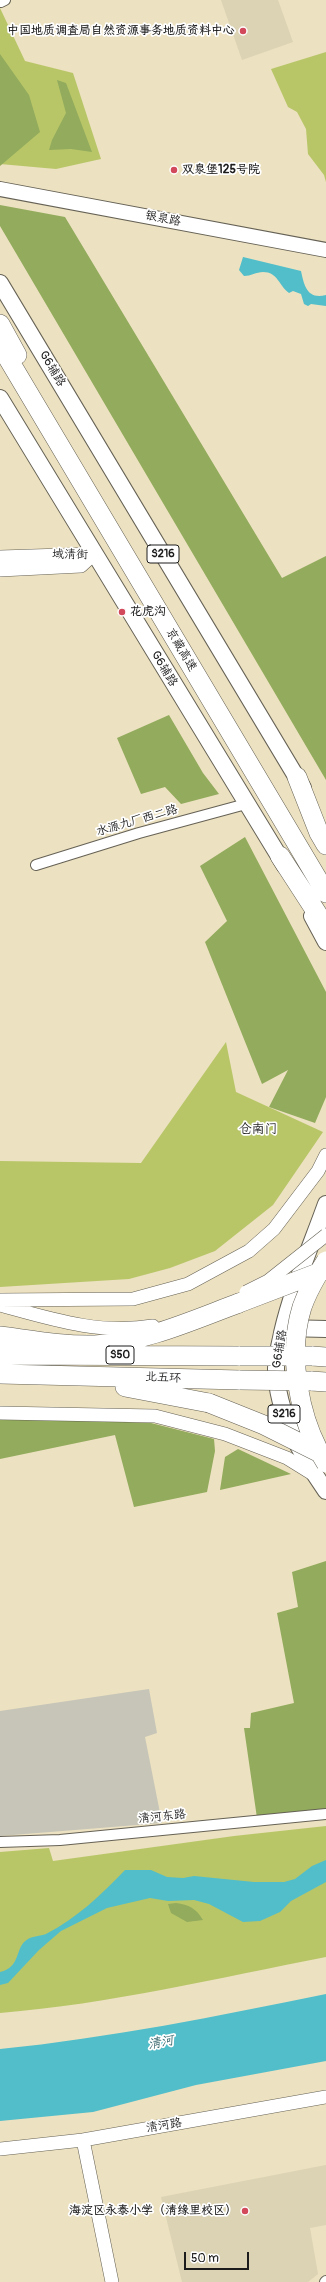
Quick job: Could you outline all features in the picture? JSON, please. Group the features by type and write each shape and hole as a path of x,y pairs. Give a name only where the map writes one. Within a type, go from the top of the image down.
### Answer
{"highway":[{"name":"京藏高速","path":"0,324 37,392 326,871"},
{"name":"京藏高速","path":"0,345 326,893"},
{"path":"297,777 319,833 326,845"},
{"path":"280,856 326,928"},
{"path":"321,1470 300,1399 296,1369 297,1337 302,1308 314,1279 326,1261"},
{"path":"0,1336 65,1344 95,1345 126,1341 164,1330 237,1300 326,1270"},
{"path":"0,1322 64,1338 126,1341"},
{"name":"北五环","path":"0,1355 319,1356"},
{"name":"北五环","path":"0,1374 318,1381"},
{"path":"29,1374 158,1392 209,1403 264,1426 326,1456"}],"main road":[{"name":"银泉路","path":"0,189 326,250"},
{"name":"G6辅路","path":"0,283 326,825"},
{"name":"G6辅路","path":"0,398 246,804 280,856 326,942"},
{"name":"G6辅路","path":"326,1204 288,1308 276,1368 280,1400 285,1418 321,1470 326,1490"},
{"path":"283,1328 326,1329"}],"street":[{"name":"域清街","path":"0,556 94,554"},
{"name":"域清街","path":"0,570 81,566 94,554"},
{"name":"水源九厂西二路","path":"36,865 139,833 246,804"},
{"path":"0,1300 133,1299 188,1284 249,1251 274,1229 318,1172 326,1155"},
{"path":"0,1305 72,1325 102,1329 134,1329 163,1324 237,1300 268,1281 326,1235"},
{"path":"0,1413 155,1416 225,1434 321,1470"},
{"name":"清河东路","path":"0,1842 60,1840 326,1814"},
{"name":"清河路","path":"0,2149 83,2140 326,2097"},
{"path":"83,2140 112,2282"}],"shaded area":[{"path":"221,0 278,0 293,42 242,60"},
{"path":"149,1689 157,1733 145,1737 162,1823 0,1836 0,1711"},
{"name":"海淀区永泰小学（清缘里校区）","path":"326,2165 326,2225 310,2228 318,2274 308,2282 182,2282 161,2197"}],"green space":[{"path":"0,8 25,61 73,73 101,159 56,169 0,164"},
{"path":"326,52 326,182 324,175 308,154 306,129 297,112 288,107 271,69"},
{"path":"0,54 29,95 40,132 0,166"},
{"path":"57,80 66,83 92,152 71,149 49,150 52,140 66,113"},
{"path":"0,205 65,217 282,578 326,556 326,780 0,226"},
{"path":"169,715 203,773 219,794 181,804 165,787 141,794 117,738"},
{"path":"245,837 326,992 326,1097 315,1123 269,1107 288,1070 262,1084 205,942 227,921 200,866"},
{"path":"226,1042 236,1092 323,1132 273,1205 215,1251 170,1268 129,1279 0,1287 0,1161 141,1163"},
{"path":"0,1417 151,1423 214,1439 215,1451 207,1492 134,1507 115,1435 0,1459"},
{"path":"238,1449 291,1474 220,1490 225,1457"},
{"path":"326,1561 326,1809 257,1818 244,1728 250,1728 251,1713 294,1703 277,1613 298,1607 292,1572"},
{"path":"326,1826 326,1957 123,1997 41,2009 0,2013 0,1852 49,1848 53,1861 234,1836"},
{"path":"176,1903 192,1908 203,1920 187,1922 171,1913 168,1904"}],"water":[{"path":"243,257 301,271 305,286 311,293 320,296 326,295 326,306 311,304 308,306 304,304 301,294 293,291 289,293 272,274 260,272 244,276 239,270"},
{"path":"326,1860 326,1882 291,1901 280,1912 260,1921 243,1922 209,1904 194,1900 168,1901 150,1898 107,1908 61,1931 39,1950 8,1983 0,1985 0,1972 12,1966 21,1947 28,1939 46,1934 68,1921 98,1897 125,1870 151,1870 167,1877 183,1878 194,1876 254,1882 284,1882 295,1879 312,1866"},
{"name":"清河","path":"326,1994 326,2061 196,2085 93,2112 0,2121 0,2049 123,2033"}],"place":[{"name":"中国地质调查局自然资源事务地质资料中心","path":"243,31"},
{"name":"双泉堡125号院","path":"174,170"},
{"name":"花虎沟","path":"122,612"},
{"name":"海淀区永泰小学（清缘里校区）","path":"245,2211"}],"district":[{"name":"仓南门","path":"258,1130"}]}
